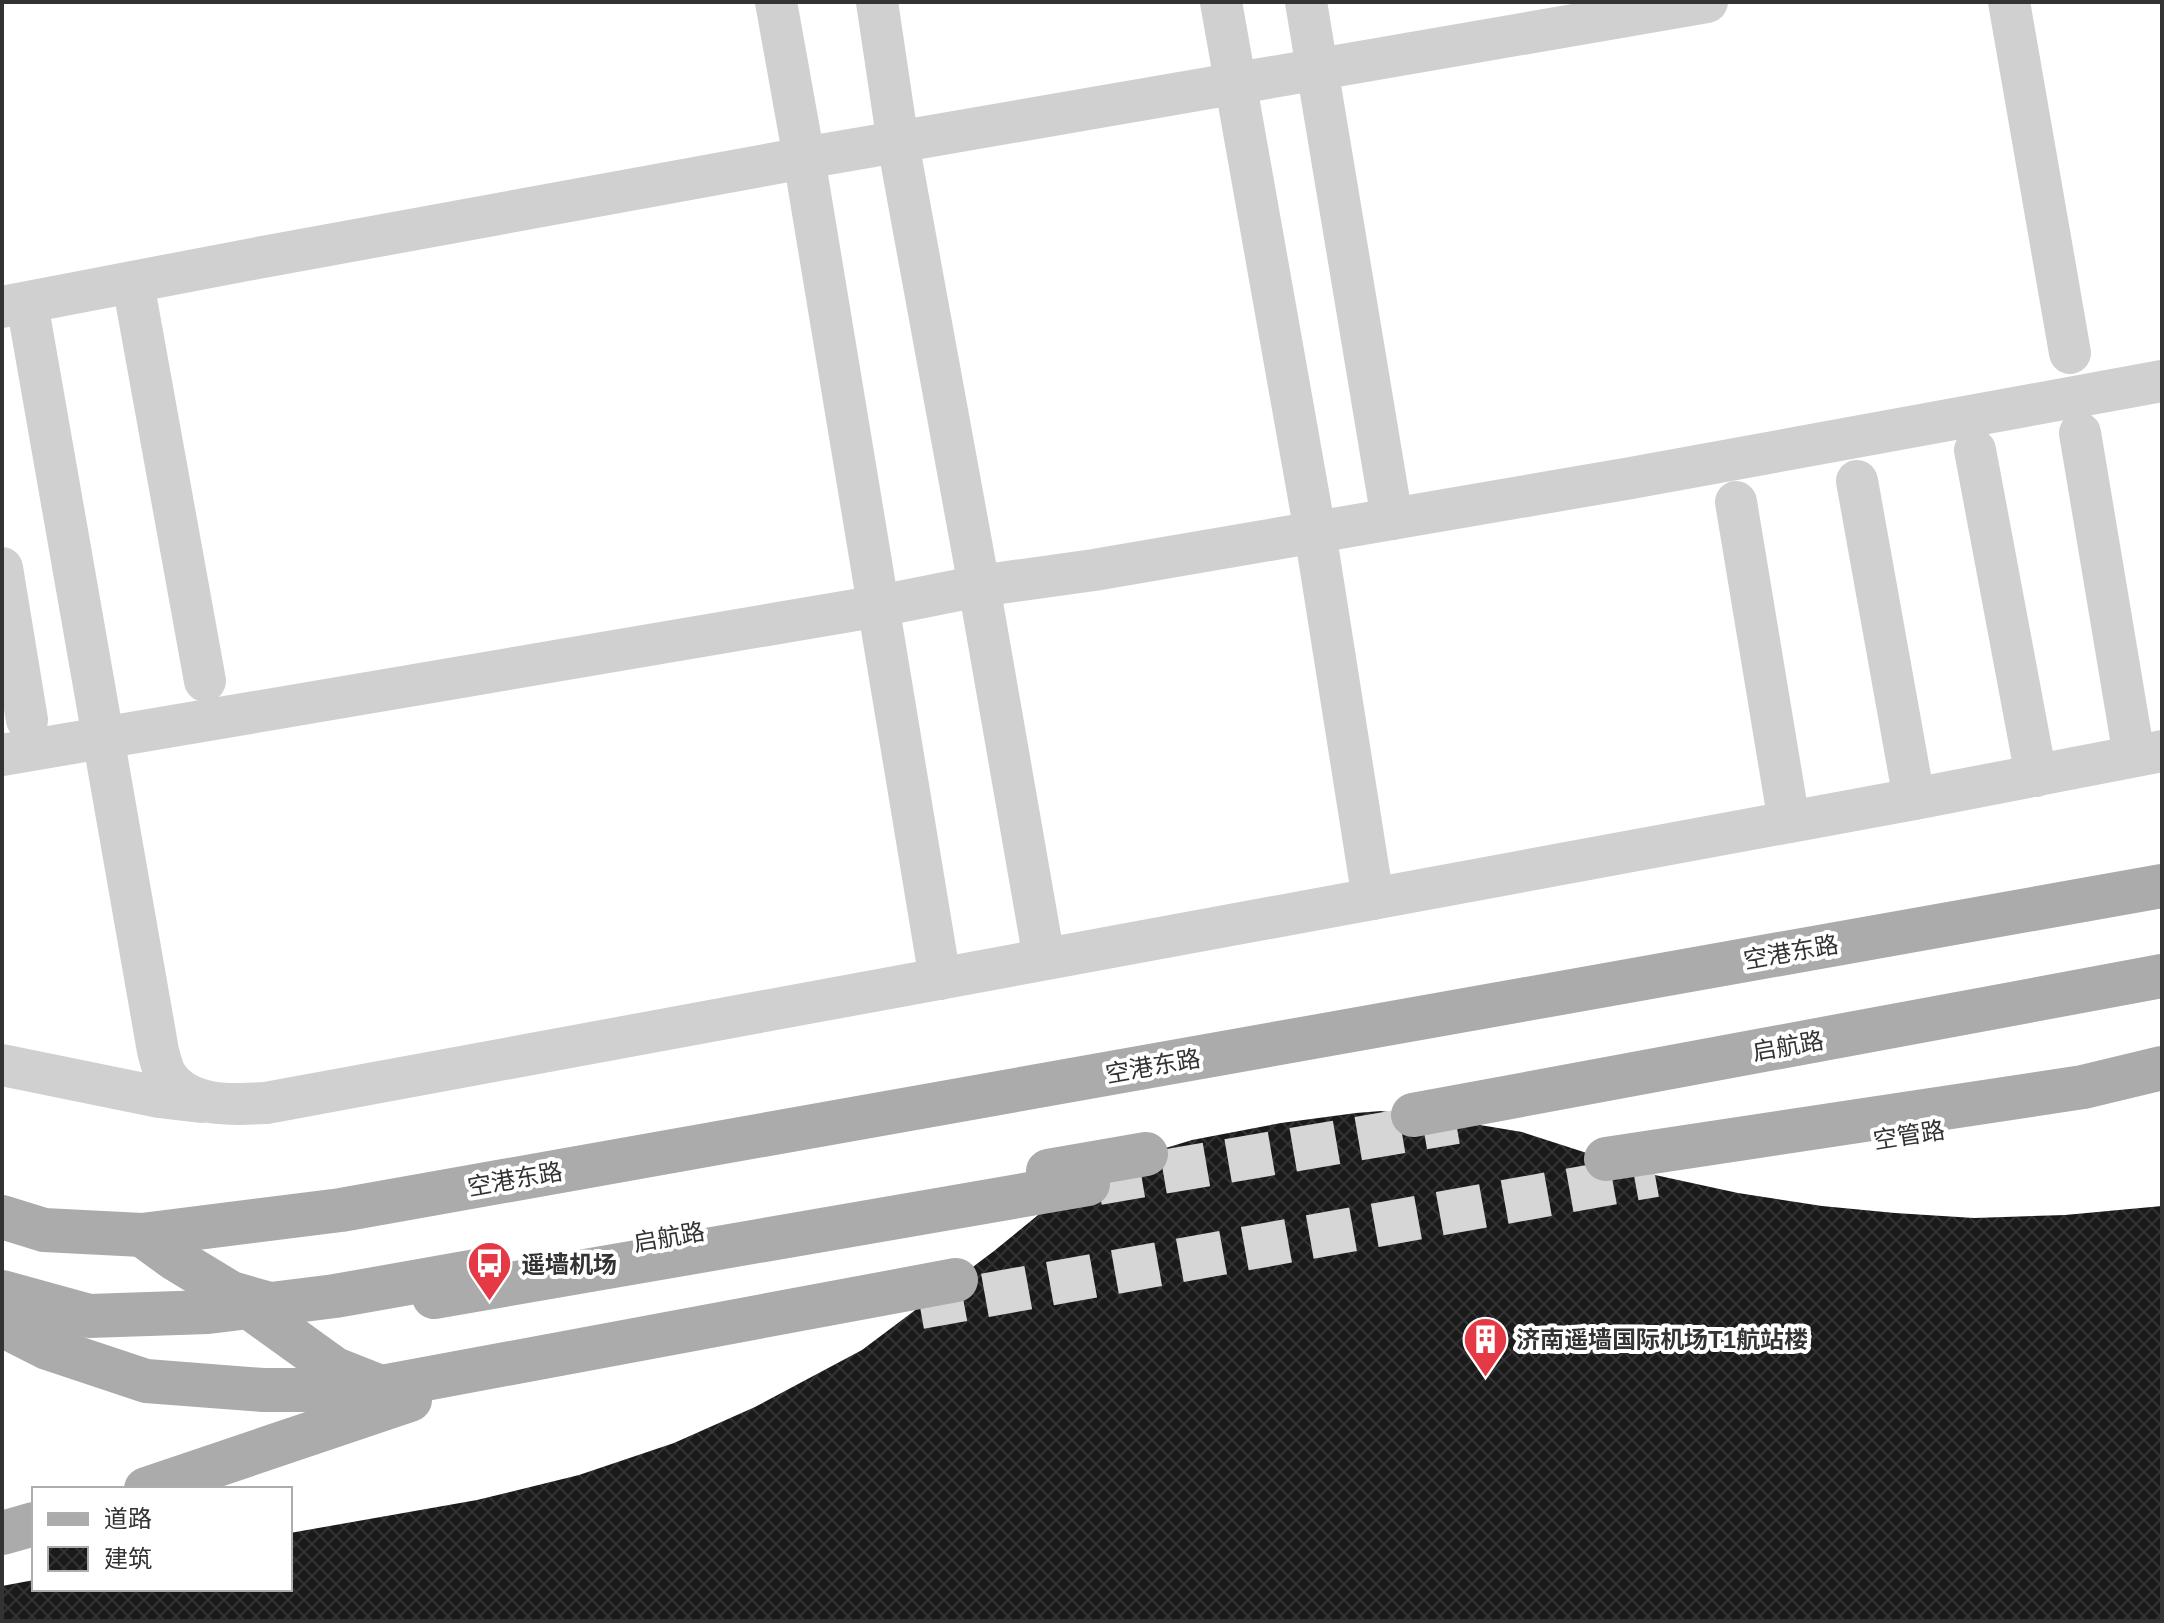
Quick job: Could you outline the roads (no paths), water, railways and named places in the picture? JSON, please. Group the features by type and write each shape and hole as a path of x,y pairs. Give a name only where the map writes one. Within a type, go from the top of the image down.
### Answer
{"main road":[{"name":"空港东路","path":"2,1217 44,1230 142,1235 341,1210 2162,886"},
{"name":"启航路","path":"1413,1115 2162,976"},
{"path":"1457,1121 1584,1102 1669,1084 2134,1005 2162,988"},
{"path":"1606,1159 2083,1087 2162,1068"},
{"name":"空管路","path":"1655,1175 2092,1106 2162,1091"},
{"name":"启航路","path":"2,1292 89,1316 208,1312 335,1296 1146,1154"},
{"path":"231,1293 308,1315 496,1288 1088,1184"},
{"path":"142,1235 231,1293 335,1369 410,1400"},
{"path":"2,1325 47,1348 146,1381 263,1390 366,1390 956,1280"},
{"path":"152,1487 410,1400 920,1307"},
{"path":"2,1533 32,1525"}],"lane":[{"path":"776,2 940,979"},
{"path":"877,2 898,143 1044,959"},
{"path":"1221,2 1315,532 1373,899"},
{"path":"1306,2 1392,519"},
{"path":"231,1106 199,1099 180,1090 166,1075 158,1051 104,739 15,305 804,158 1707,2"},
{"path":"2009,2 2070,353"},
{"path":"133,283 205,681"},
{"path":"2,755 879,606 979,586 1094,570 1392,519 2162,381"},
{"path":"2,1065 159,1097 231,1106 266,1103 1914,799 2148,753 2080,433"},
{"path":"1975,450 2036,776"},
{"path":"1857,481 1914,799"},
{"path":"1736,502 1789,822"},
{"path":"2,568 27,720"}],"tunnel":[{"path":"1098,1183 1456,1122"},
{"path":"920,1307 1655,1175"}],"place":[{"name":"遥墙机场","path":"490,1303"},
{"name":"济南遥墙国际机场T1航站楼","path":"1485,1378"}]}
